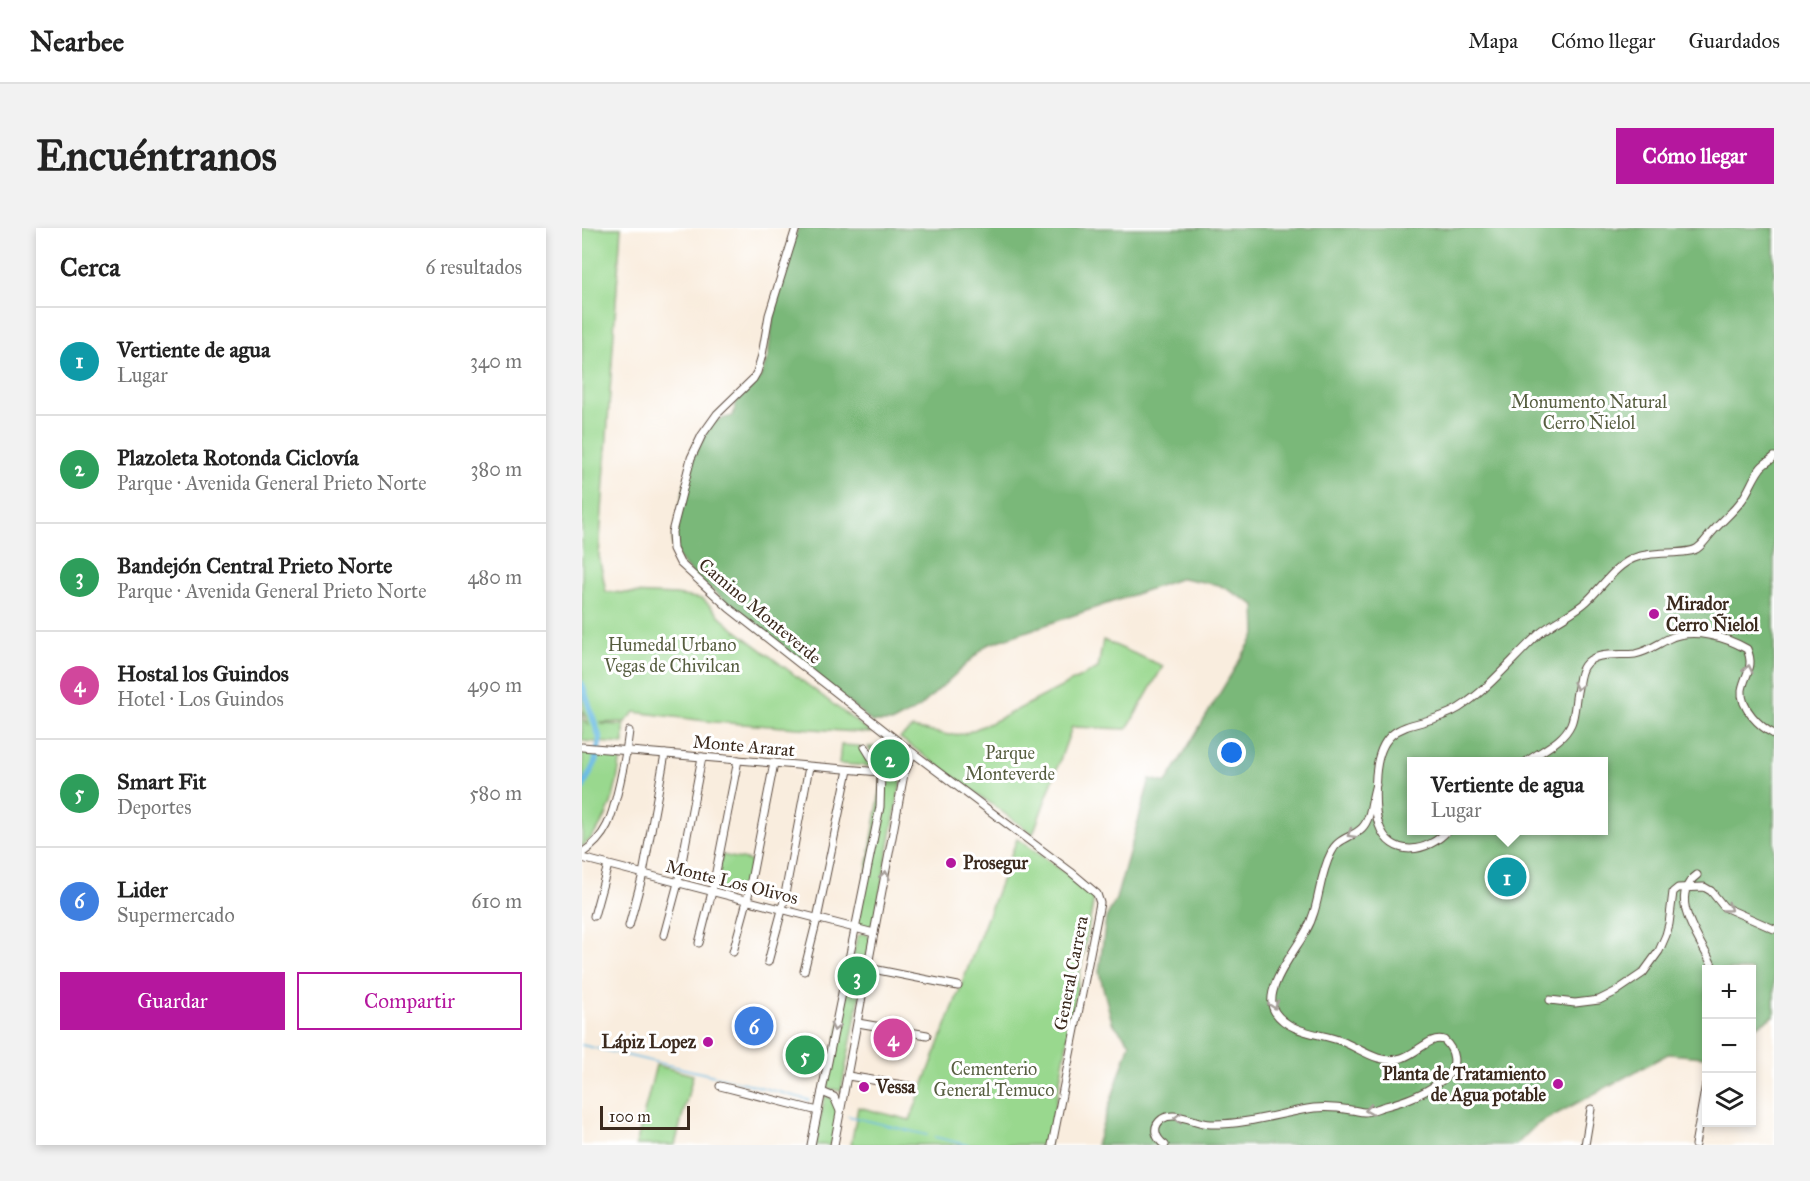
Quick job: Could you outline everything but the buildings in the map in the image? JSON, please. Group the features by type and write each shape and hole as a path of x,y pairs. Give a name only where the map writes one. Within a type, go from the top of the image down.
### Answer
{"street":[{"name":"Camino Monteverde","path":"796,228 789,243 769,315 757,372 753,379 717,414 702,435 691,458 672,532 673,549 680,563 729,608 913,753"},
{"path":"1165,1145 1160,1141 1156,1126 1163,1119 1171,1116 1211,1124 1241,1123 1318,1108 1365,1112 1402,1102 1426,1092 1448,1075 1454,1060 1452,1050 1444,1040 1432,1040 1413,1054 1400,1060 1381,1059 1340,1040 1307,1032 1288,1024 1272,1006 1271,996 1282,969 1303,937 1314,914 1330,853 1335,845 1362,828 1368,816 1376,784 1380,751 1393,734 1403,728 1461,707 1490,684 1542,632 1576,611 1629,560 1648,553 1678,553 1698,549 1742,501 1760,469 1774,457"},
{"path":"1534,757 1566,734 1572,722 1583,667 1589,660 1597,656 1638,654 1682,635 1722,638 1748,649 1751,657 1750,669 1742,692 1751,715 1765,729 1774,734"},
{"path":"582,854 602,835 614,812 629,731"},
{"name":"Monte Ararat","path":"582,747 904,774"},
{"path":"811,1145 880,807 881,773 865,747"},
{"path":"834,1145 904,774 913,753"},
{"name":"General Carrera","path":"913,753 1037,845 1090,887 1099,897 1100,903 1052,1145"},
{"path":"629,926 643,874 665,754"},
{"path":"664,934 678,883 702,757"},
{"path":"699,943 712,892 738,760"},
{"path":"734,952 747,901 774,764"},
{"path":"768,962 782,910 809,767"},
{"path":"804,971 848,770"},
{"path":"1376,784 1378,824 1387,840 1403,849 1419,849 1432,845 1443,835"},
{"name":"Monte Los Olivos","path":"582,858 874,933"},
{"path":"594,916 608,865"},
{"path":"1697,875 1686,887 1685,899 1690,922 1713,965"},
{"path":"1550,1000 1575,1003 1599,1000 1643,973 1659,951 1666,935 1674,889 1704,887 1724,908 1774,929"},
{"path":"868,968 958,986"},
{"path":"858,1023 927,1035"},
{"path":"848,1076 909,1086"},
{"path":"720,1086 818,1111"},
{"path":"822,1092 834,1097 841,1114"},
{"path":"1584,1145 1591,1109"},
{"path":"1695,1145 1702,1109"}],"green space":[{"name":"Humedal Urbano Vegas de Chivilcan","path":"582,228 621,228 599,556 606,592 676,595 703,599 729,625 871,733 714,722 635,712 625,722 601,723 624,725 624,744 582,741 582,710 584,720 589,726 582,698"},
{"name":"Monumento Natural Cerro Ñielol","path":"798,228 1774,228 1774,1016 1756,1027 1756,965 1702,965 1702,1057 1668,1054 1536,1125 1516,1145 1096,1145 1130,1043 1112,1022 1099,972 1106,918 1116,899 1150,779 1166,783 1256,633 1255,605 1219,585 1182,578 987,645 919,708 893,722 872,722 746,616 700,581 679,560 672,543 689,465 713,421 733,416 736,402 759,380 768,357 773,316"},
{"name":"Parque Monteverde","path":"1103,640 1163,666 1127,729 1072,727 1033,834 900,738 912,728 949,735 964,734 999,719 1098,668"},
{"path":"841,745 859,746 872,764 871,766 839,764"},
{"path":"868,747 898,748 905,757 905,766 898,771 882,767"},
{"path":"583,752 621,754 614,793 606,817 592,838 582,847"},
{"path":"883,775 902,776 873,931 857,927"},
{"name":"Cementerio General Temuco","path":"1017,839 1084,886 1094,898 1048,1145 851,1145 858,1107 910,1120"},
{"path":"722,855 751,861 744,895 715,888"},
{"path":"865,933 871,939 841,1091 827,1088 857,936"},
{"path":"656,1065 693,1075 691,1083 675,1145 636,1145"},
{"path":"825,1095 831,1098 839,1110 832,1145 815,1145"}],"waterway":[{"path":"582,684 600,739 595,763 582,789"},
{"path":"582,1045 809,1100"},
{"path":"848,1116 927,1135"},
{"path":"935,1137 968,1145"}],"place":[{"name":"Mirador Cerro Ñielol","path":"1654,614"},
{"name":"Plazoleta Rotonda Ciclovía","path":"890,759"},
{"name":"Prosegur","path":"951,863"},
{"name":"Vertiente de agua","path":"1507,877"},
{"name":"Bandejón Central Prieto Norte","path":"857,976"},
{"name":"Lider","path":"754,1026"},
{"name":"Hostal los Guindos","path":"893,1038"},
{"name":"Lápiz Lopez","path":"708,1042"},
{"name":"Smart Fit","path":"805,1055"},
{"name":"Planta de Tratamiento de Agua potable","path":"1558,1084"},
{"name":"Vessa","path":"864,1087"}]}
